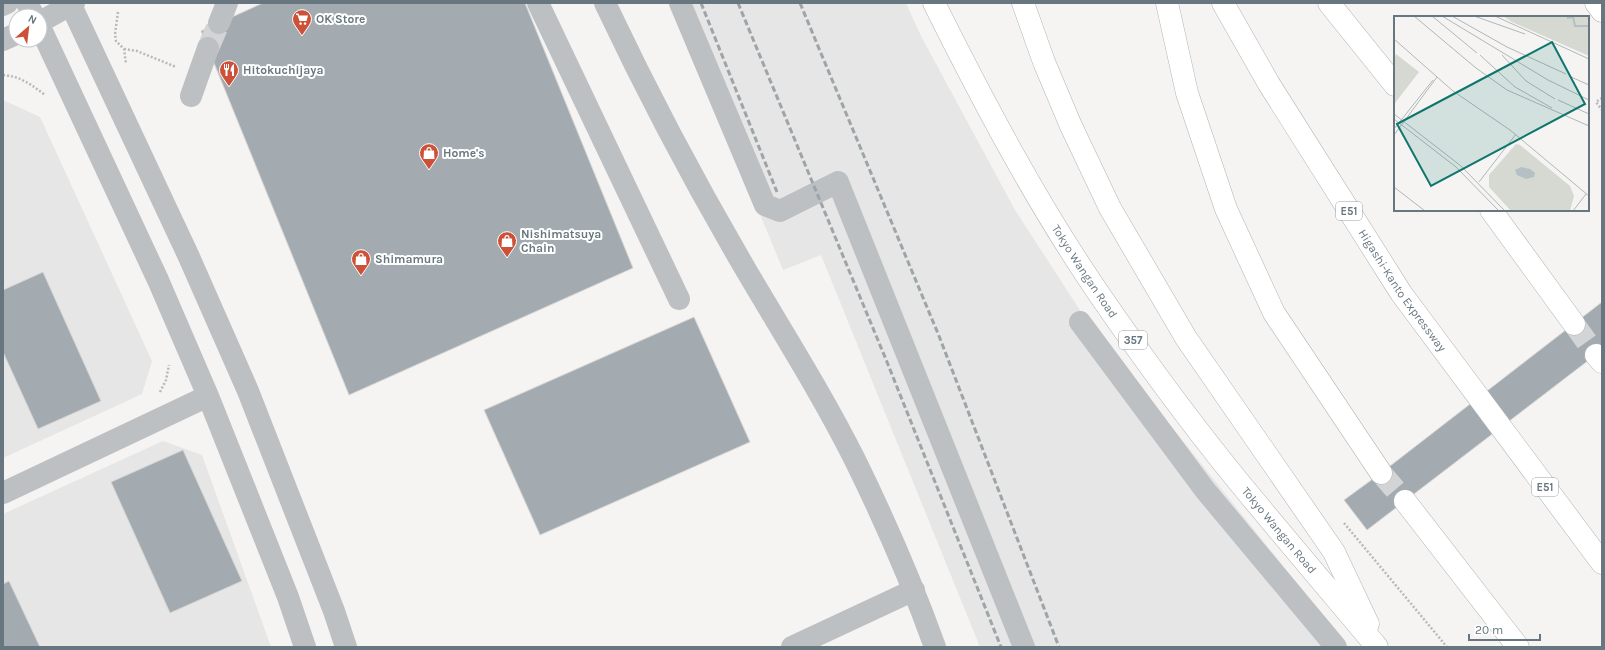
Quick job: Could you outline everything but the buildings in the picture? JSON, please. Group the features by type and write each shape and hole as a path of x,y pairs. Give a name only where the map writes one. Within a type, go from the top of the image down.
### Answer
{"highway":[{"name":"Tokyo Wangan Road","path":"934,3 982,99 1036,195 1099,293 1164,384 1237,479 1378,647"},
{"path":"1023,3 1044,62 1071,126 1110,208 1186,338 1334,552 1378,647"},
{"path":"1167,3 1187,93 1226,209 1274,313 1381,473"},
{"name":"Higashi-Kanto Expressway","path":"1223,3 1269,84 1402,293 1602,563"},
{"path":"1329,3 1394,84"},
{"path":"1596,3 1602,11"},
{"path":"1492,211 1574,324"},
{"path":"1405,501 1518,647"}],"street":[{"path":"48,17 72,3 189,257 248,391 334,611 346,647"},
{"path":"219,23 227,3"},
{"path":"538,3 679,299"},
{"path":"605,3 631,59 671,138 745,268 816,386 855,459 914,590 935,647"},
{"path":"680,3 765,205 780,211 838,182 1024,647"},
{"path":"48,44 158,280 208,396 288,597 305,647"},
{"path":"191,96 208,48"},
{"path":"1080,322 1205,490 1336,647"},
{"path":"3,493 208,396"},
{"path":"792,647 914,590"}],"path":[{"path":"124,49 137,51 178,68"},
{"path":"3,75 29,82 46,95 49,100"},
{"path":"1602,98 1596,102 1602,110"},
{"path":"156,396 160,392 166,380 169,359"},
{"path":"1340,517 1447,647"}],"shaded area":[{"path":"673,3 906,3 921,36 1015,210 1087,321 1348,647 980,647 821,255 783,270"},
{"path":"3,100 40,117 152,361 142,394 3,458"},
{"path":"163,441 202,455 271,647 3,647 3,514"}],"tunnel":[{"path":"208,48 219,23"},
{"path":"1574,324 1596,355"},
{"path":"1381,473 1405,501"}],"railway":[{"path":"701,3 777,192"},
{"path":"738,3 887,362 1001,647"},
{"path":"800,3 939,336 1059,647"}],"place":[{"name":"OK Store","path":"302,36"},
{"name":"Hitokuchijaya","path":"229,87"},
{"name":"Home's","path":"429,170"},
{"name":"Nishimatsuya Chain","path":"507,258"},
{"name":"Shimamura","path":"361,276"}]}
